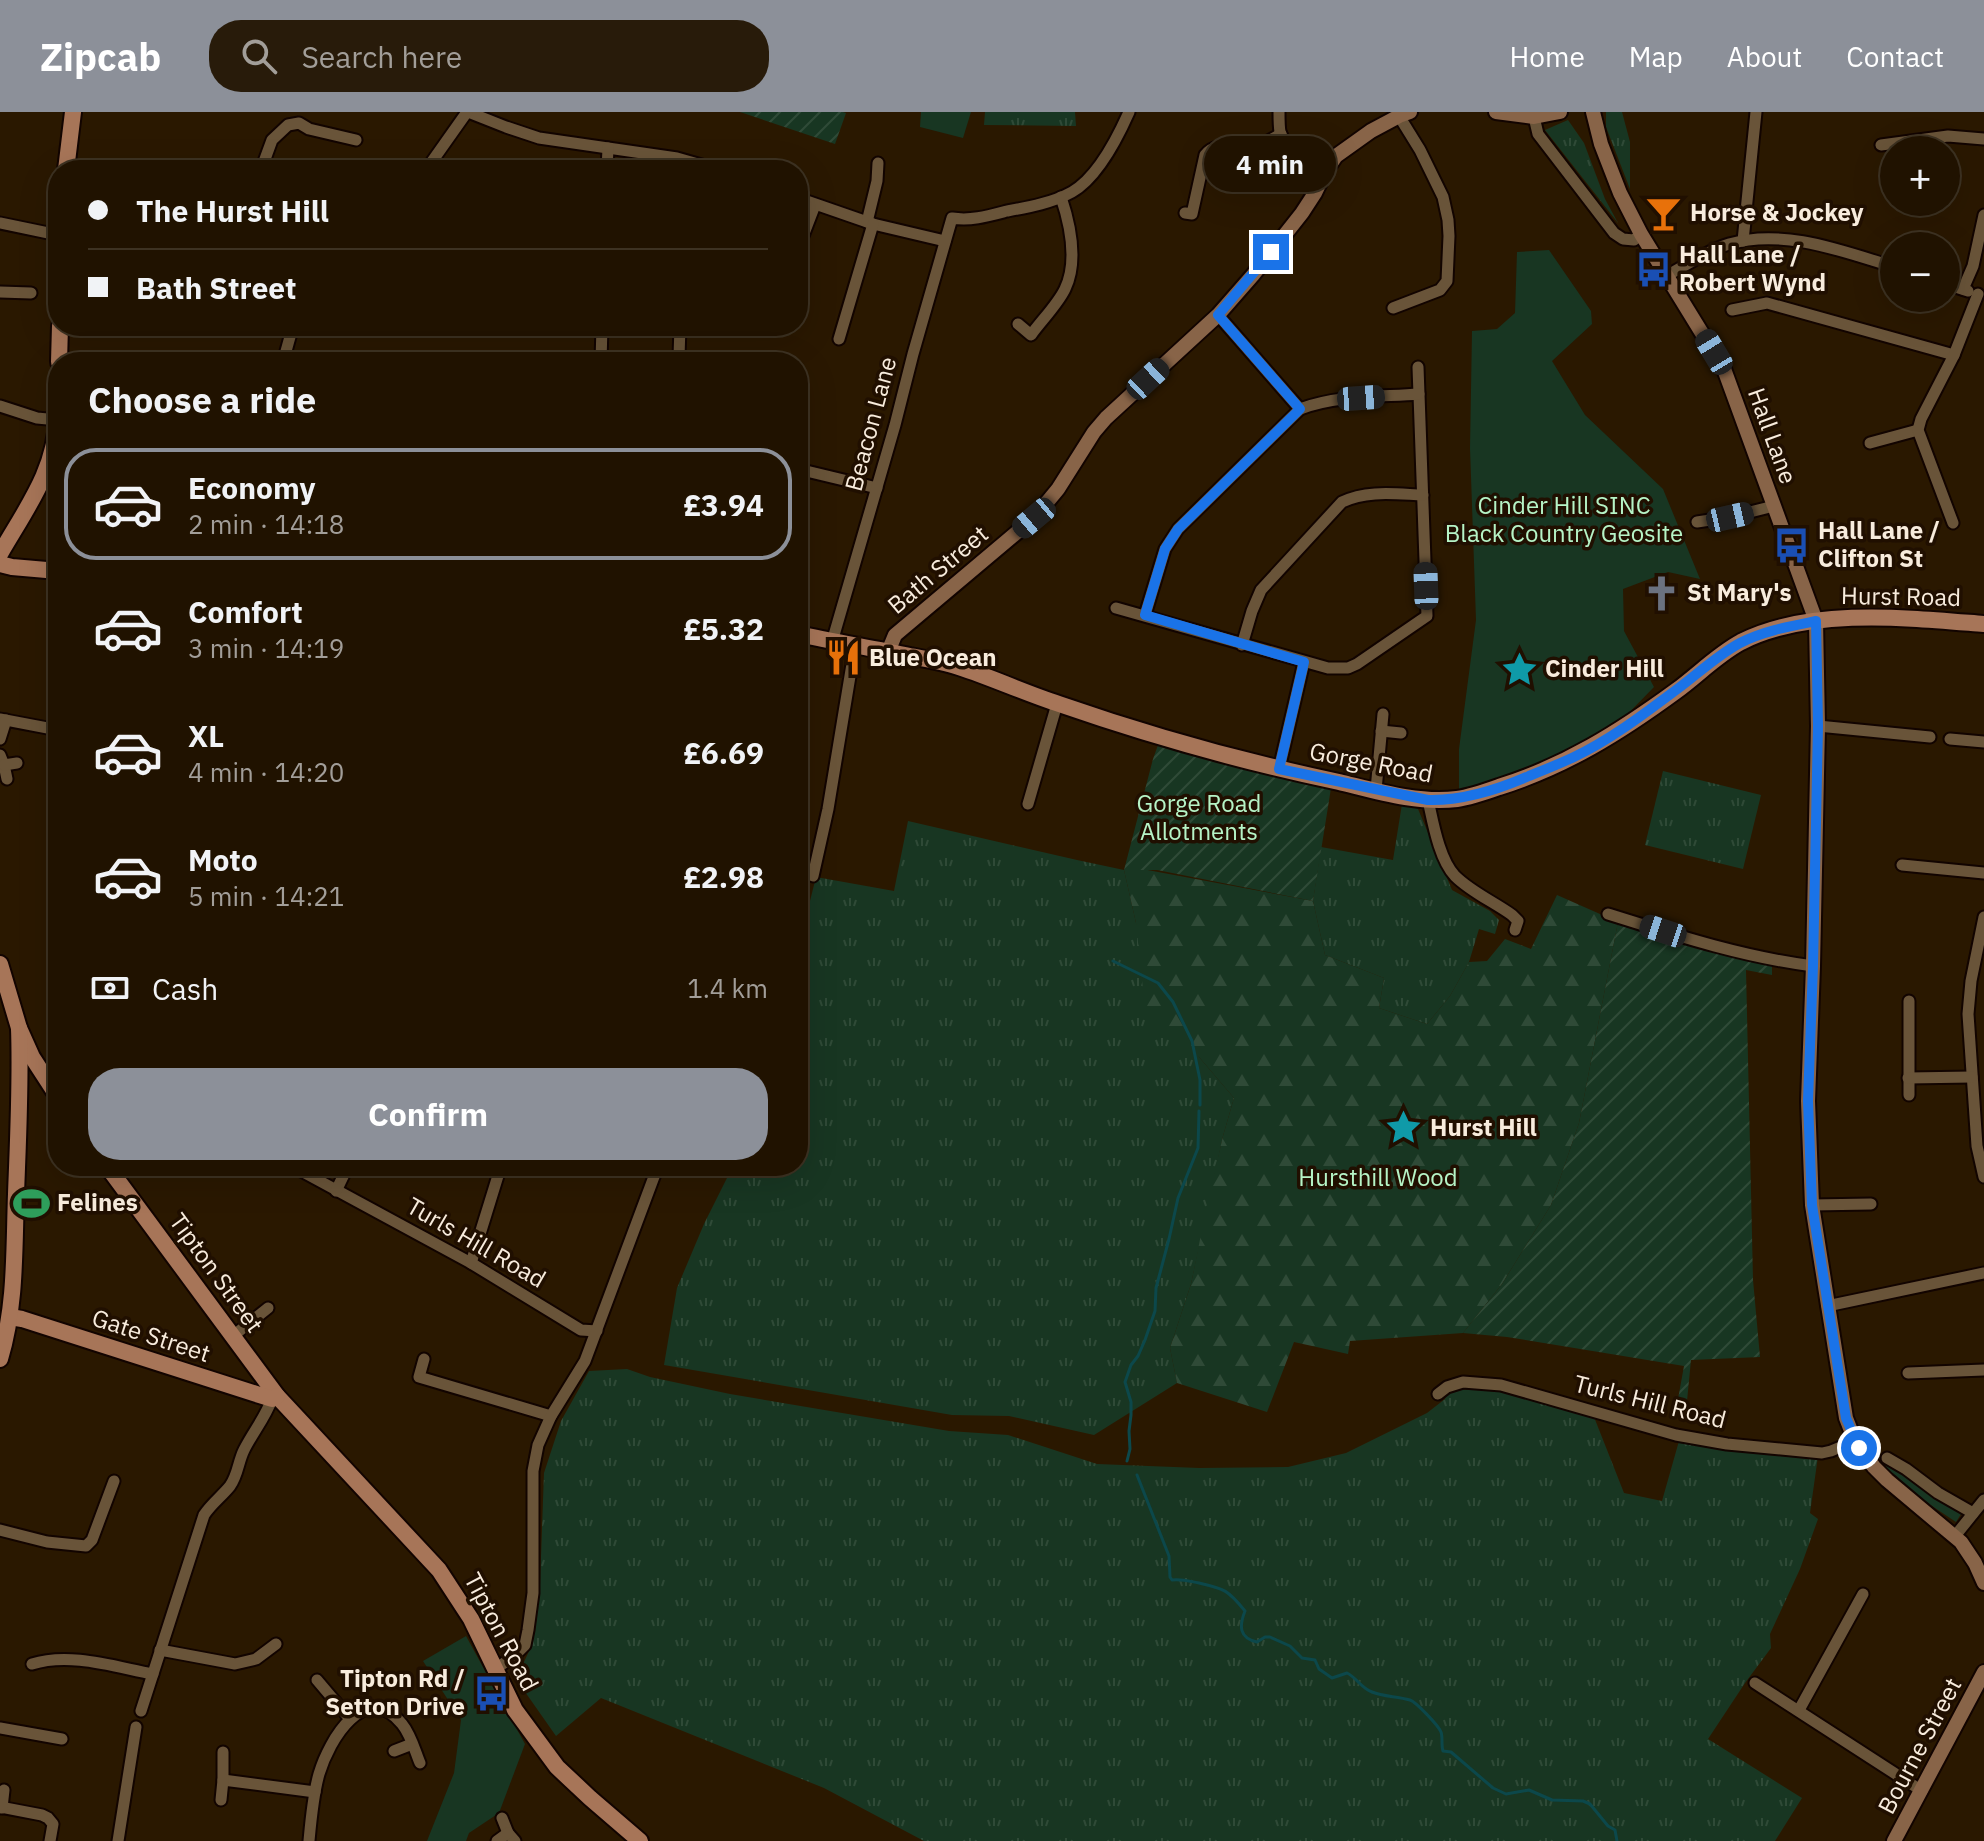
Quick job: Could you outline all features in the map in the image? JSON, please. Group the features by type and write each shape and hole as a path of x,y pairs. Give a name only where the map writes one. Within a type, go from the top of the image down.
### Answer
{"main road":[{"path":"67,160 73,112"},
{"path":"0,554 48,486"},
{"path":"0,564 48,570"},
{"name":"Hurst Road","path":"1816,621 1916,618 1984,624"},
{"name":"Gorge Road","path":"808,636 957,666 1057,704 1163,738 1279,769 1428,800 1441,800 1469,797 1575,757 1622,729 1715,658 1743,641 1816,621"},
{"path":"0,964 19,1028 48,1082"},
{"path":"0,1359 8,1334 14,1271 21,1078 19,1028"},
{"path":"21,1078 48,1090"},
{"name":"Tipton Street","path":"114,1176 258,1371"},
{"name":"Gate Street","path":"10,1317 274,1397"},
{"name":"Tipton Road","path":"258,1371 274,1397 439,1570 456,1593 497,1668 515,1710 557,1767 640,1841"}],"street":[{"path":"433,160 468,112 539,138 684,160"},
{"path":"1018,324 1031,335 1065,290 1071,254 1068,218 1061,197 1081,186 1109,154 1129,112"},
{"path":"1279,112 1281,134 1288,144 1304,155 1330,163 1371,131 1405,114 1443,197 1453,281 1440,290 1398,303"},
{"path":"1496,112 1534,117 1560,112"},
{"name":"Hall Lane","path":"1593,112 1601,144 1620,193 1641,234 1724,369 1816,621 1818,726 1808,1101 1812,1205 1846,1418 1855,1441"},
{"path":"1743,241 1756,112"},
{"path":"1534,117 1538,134 1614,233 1623,239 1634,240 1641,234"},
{"path":"265,160 272,140 288,125 299,123 309,129 356,140"},
{"path":"1185,213 1192,214 1209,149 1254,146 1281,134"},
{"path":"1960,137 1984,139"},
{"path":"607,160 608,148"},
{"path":"839,339 870,223 878,163"},
{"name":"Bath Street","path":"888,652 895,635 1034,518 1058,489 1106,418 1218,315 1302,213 1330,163"},
{"name":"Beacon Lane","path":"832,642 952,218 967,220 1061,197"},
{"path":"808,202 870,223 945,241"},
{"path":"808,223 815,205"},
{"path":"1963,289 1978,266 1984,215"},
{"path":"0,223 48,233"},
{"path":"1668,275 1728,244 1763,238 1832,248 1880,263"},
{"path":"1953,523 1918,430 1981,295 1960,288"},
{"path":"0,292 31,293"},
{"path":"1732,310 1767,303 1954,355"},
{"path":"1218,315 1300,409"},
{"path":"1116,608 1328,668 1348,668 1427,616 1418,367"},
{"path":"1145,615 1165,549 1178,529 1300,409 1332,400 1419,394"},
{"path":"0,406 37,418 48,418"},
{"path":"1870,443 1918,430"},
{"path":"808,471 877,488"},
{"path":"1242,645 1261,590 1342,502 1371,494 1423,495"},
{"path":"1697,522 1774,506"},
{"path":"813,876 828,809 855,646"},
{"path":"1279,769 1304,662"},
{"path":"1028,804 1057,704"},
{"path":"1376,790 1383,714"},
{"path":"0,739 3,720 48,728"},
{"path":"1818,726 1930,737"},
{"path":"1381,731 1401,733"},
{"path":"1950,739 1984,742"},
{"path":"7,761 7,779"},
{"path":"1428,800 1439,842 1453,874 1512,915 1518,921 1515,930"},
{"path":"1902,865 1984,873"},
{"path":"1608,914 1771,961 1813,966"},
{"path":"1984,917 1968,1014 1977,1146 1984,1177"},
{"path":"1909,1001 1909,1095"},
{"path":"1908,1078 1972,1077"},
{"name":"Turls Hill Road","path":"310,1176 471,1263 581,1330 597,1331"},
{"path":"336,1191 343,1176"},
{"path":"471,1263 498,1176"},
{"path":"497,1668 525,1645 528,1630 533,1593 533,1471 538,1445 551,1416 585,1361 654,1176"},
{"path":"1812,1205 1871,1204"},
{"path":"1827,1306 1984,1273"},
{"path":"233,1336 268,1308"},
{"path":"424,1359 419,1377 551,1416"},
{"path":"1908,1373 1984,1370"},
{"name":"Turls Hill Road","path":"1438,1394 1447,1387 1463,1382 1501,1385 1676,1435 1727,1444 1822,1453 1855,1441"},
{"path":"141,1711 204,1515 236,1476 243,1452 274,1397"},
{"path":"1855,1441 1887,1480 1955,1536 1975,1563 1984,1583"},
{"path":"1887,1458 1973,1513"},
{"path":"0,1530 47,1542 86,1546 92,1540 114,1481"},
{"path":"1955,1536 1984,1500"},
{"path":"1799,1710 1863,1594"},
{"path":"160,1650 235,1664 256,1659 276,1644"},
{"path":"32,1664 43,1660 76,1660 153,1674"},
{"name":"Bourne Street","path":"1894,1841 1984,1672"},
{"path":"317,1680 350,1719"},
{"path":"1755,1683 1922,1791"},
{"path":"320,1841 309,1841 315,1792 326,1755 350,1719 364,1710 384,1709 405,1726 420,1763"},
{"path":"118,1841 136,1727"},
{"path":"0,1728 62,1739"},
{"path":"394,1751 412,1744"},
{"path":"221,1800 223,1752"},
{"path":"223,1780 315,1792"},
{"path":"4,1790 1,1808 48,1818 53,1824 50,1841"},
{"path":"497,1841 511,1837 502,1818"}],"green space":[{"path":"740,112 843,112 846,113 835,144"},
{"path":"921,112 971,112 963,138 920,127"},
{"path":"985,112 1075,112 1076,126 984,125"},
{"path":"1606,112 1622,112 1630,142 1630,189 1606,127"},
{"path":"1568,120 1584,143 1605,199 1618,223 1545,130"},
{"name":"Cinder Hill SINC Black Country Geosite","path":"1549,250 1591,311 1592,324 1552,361 1585,415 1663,489 1700,579 1668,572 1623,589 1624,631 1654,687 1616,726 1548,761 1459,792 1459,749 1476,620 1470,448 1472,331 1497,329 1515,313 1517,252"},
{"name":"Gorge Road Allotments","path":"1158,745 1331,788 1313,901 1157,870 1124,870"},
{"path":"1663,771 1761,795 1743,869 1645,845"},
{"path":"1402,804 1418,809 1452,890 1490,911 1499,920 1495,934 1479,929 1469,962 1450,996 1427,1024 1379,1008 1384,978 1325,955 1313,901 1321,847 1393,860"},
{"path":"908,821 1124,870 1136,923 1199,1057 1234,1098 1191,1284 1170,1348 1177,1383 1094,1435 1009,1416 952,1415 664,1365 677,1288 728,1176 808,1176 808,909 816,877 894,891"},
{"name":"Hursthill Wood","path":"1142,869 1313,901 1325,955 1384,978 1379,1008 1427,1024 1450,996 1469,962 1487,961 1505,939 1531,949 1557,895 1618,922 1579,1123 1551,1205 1502,1284 1463,1333 1350,1341 1348,1354 1294,1342 1267,1412 1177,1383 1170,1348 1191,1284 1234,1098 1199,1057 1145,1008 1136,923 1124,870"},
{"path":"1618,922 1772,964 1772,975 1746,970 1753,1280 1760,1357 1691,1360 1687,1401 1678,1399 1684,1366 1507,1337 1463,1333 1502,1284 1551,1205 1579,1123"},
{"path":"627,1369 730,1394 949,1431 1008,1435 1097,1464 1288,1467 1346,1453 1427,1413 1445,1399 1447,1392 1467,1390 1522,1395 1594,1417 1624,1493 1662,1501 1679,1441 1818,1456 1810,1513 1818,1519 1800,1569 1770,1634 1771,1648 1708,1739 1802,1798 1775,1841 924,1841 824,1788 601,1698 556,1736 516,1679 535,1632 544,1473 561,1421 589,1371"},
{"path":"1885,1465 1901,1471 1961,1514 1956,1522 1920,1498"},
{"path":"466,1636 525,1744 499,1813 469,1833 466,1841 427,1841 454,1773 461,1720 423,1661"}],"waterway":[{"path":"1113,961 1158,983 1173,1002 1192,1041 1200,1080 1200,1105"},
{"path":"1127,1461 1131,1402 1125,1382 1155,1311 1156,1288 1178,1198 1198,1148 1199,1111"},
{"path":"1137,1475 1169,1556 1172,1580 1208,1585 1230,1594 1245,1611 1241,1626 1247,1638 1257,1642 1270,1637 1290,1646 1302,1658 1315,1660 1319,1669 1332,1678 1347,1673 1372,1692 1410,1700 1439,1729 1443,1751 1451,1752 1493,1788 1506,1794 1529,1790 1552,1800 1583,1801 1590,1804 1615,1830 1617,1841"}],"place":[{"name":"Horse & Jockey","path":"1664,213"},
{"name":"Hall Lane / Robert Wynd","path":"1653,269"},
{"name":"Hall Lane / Clifton St","path":"1792,545"},
{"name":"St Mary's","path":"1661,593"},
{"name":"Blue Ocean","path":"843,658"},
{"name":"Cinder Hill","path":"1519,669"},
{"name":"Hurst Hill","path":"1404,1128"},
{"name":"Felines","path":"31,1203"},
{"name":"Tipton Rd / Setton Drive","path":"491,1693"}],"route":[{"path":"1271,252 1218,315 1300,409 1178,529 1165,549 1145,615 1304,662 1279,769 1428,800 1469,797 1515,782 1598,744 1743,641 1816,621 1818,726 1808,1068 1812,1205 1846,1418 1859,1448"}]}
